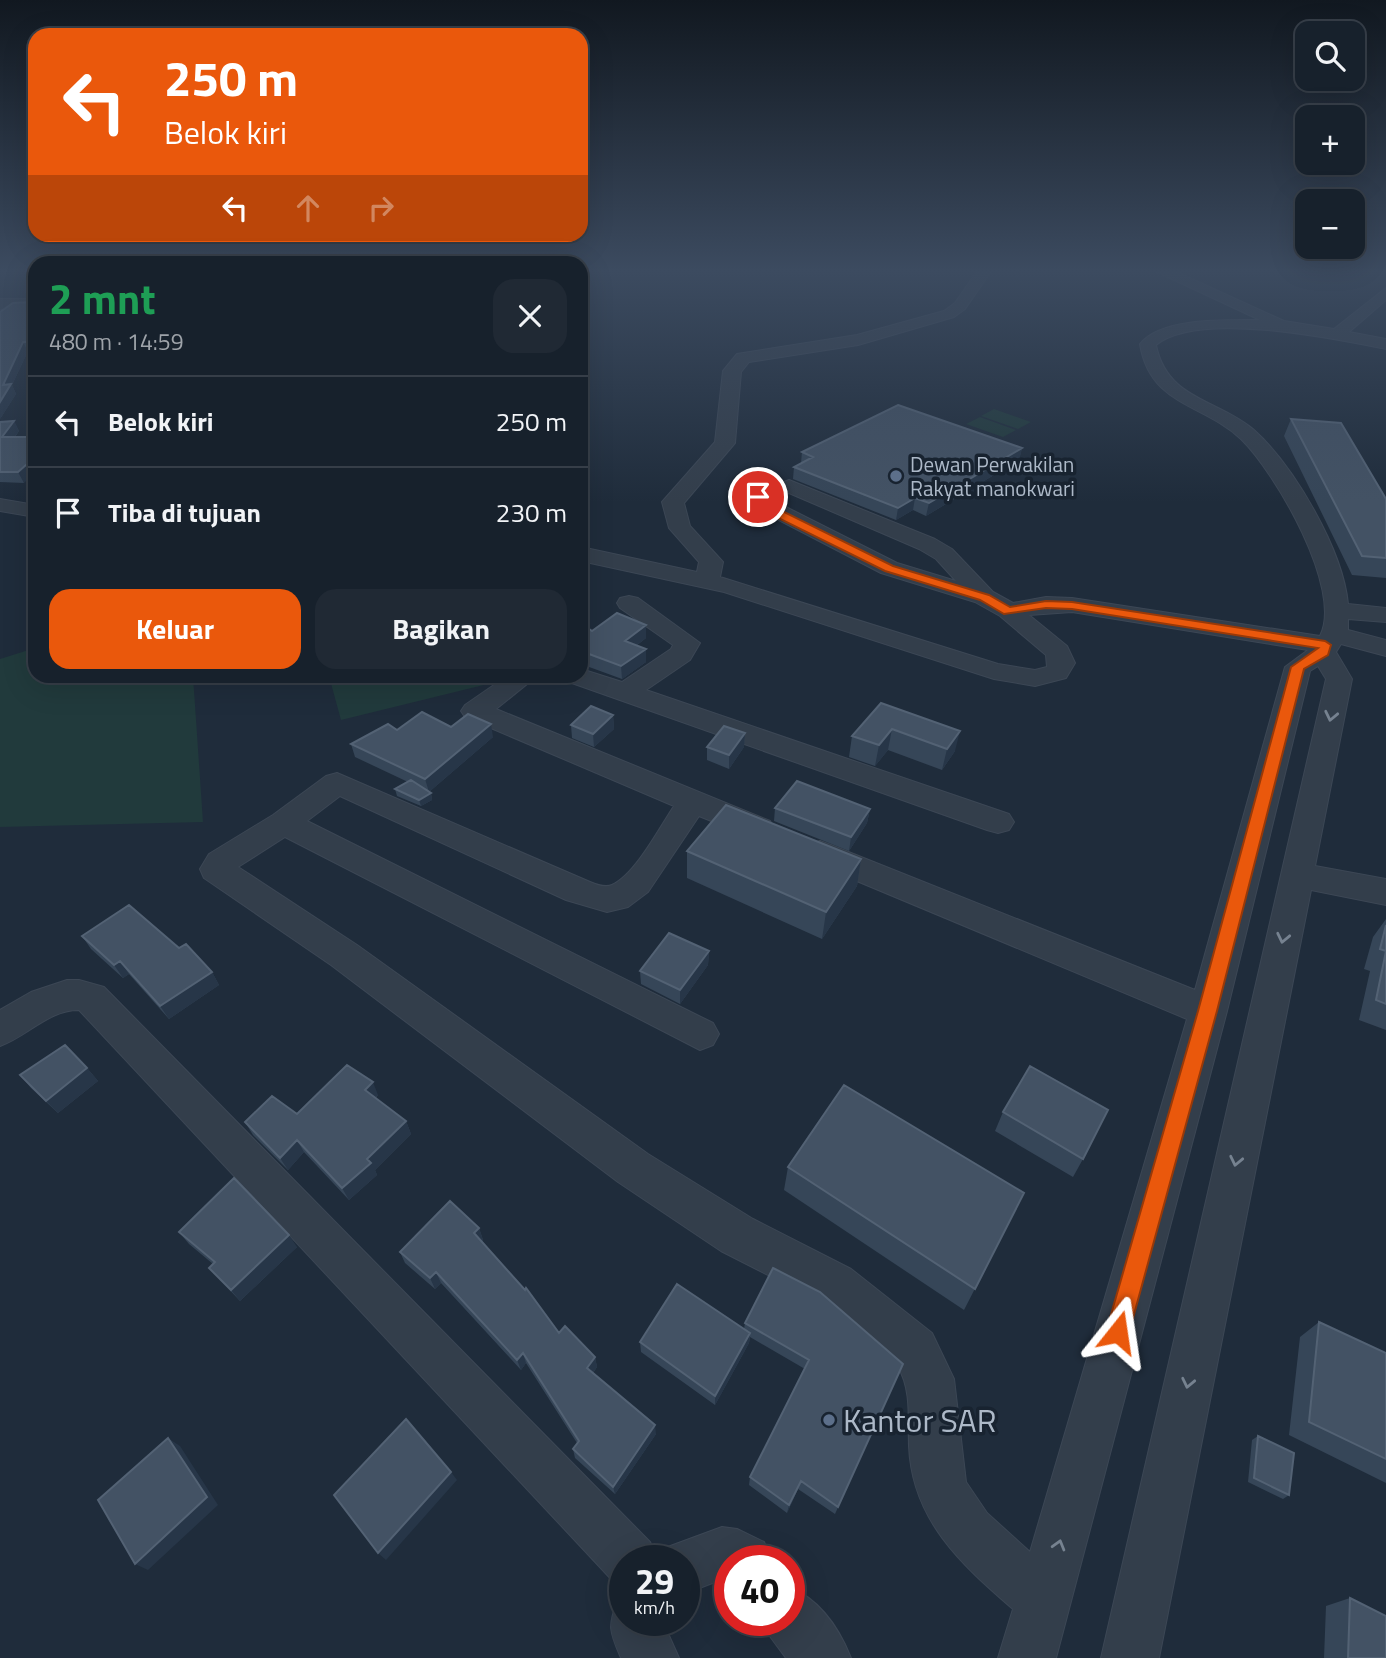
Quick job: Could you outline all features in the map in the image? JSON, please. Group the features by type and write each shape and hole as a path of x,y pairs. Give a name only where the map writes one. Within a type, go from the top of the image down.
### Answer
{"street":[{"path":"707,580 711,562 681,532 672,510 673,502 725,443 732,371 736,364 756,354 804,347"},
{"path":"1130,1658 1339,679 1330,635 1334,588 1294,493 1264,452 1244,432 1181,396 1156,369 1149,352 1150,347"},
{"path":"588,555 707,580 994,671 1035,678 1057,672 1062,663 1058,652 1009,611 984,597 905,575 755,500 789,486 874,522 943,554 984,597"},
{"path":"0,505 28,510"},
{"path":"837,543 874,522"},
{"path":"905,575 943,554"},
{"path":"625,693 681,654 687,643 629,603"},
{"path":"1009,611 1046,604 1072,605 1330,635 1386,648"},
{"path":"1027,1658 1208,1011 1298,667 1330,635 1386,615"},
{"path":"588,680 998,822"},
{"path":"514,683 475,711 692,803 1208,1011"},
{"path":"692,803 643,874 631,889 616,898 601,899 578,891 341,783 329,786 284,823 221,862 218,872 344,955 633,1168 737,1235 835,1284 915,1350 925,1363 930,1384 938,1477 945,1499 975,1540 1044,1600"},
{"path":"284,823 700,1034"},
{"path":"1297,875 1386,892"},
{"path":"0,1030 51,999 69,992 92,998 616,1545"},
{"path":"641,1636 650,1658"},
{"path":"805,1636 822,1658"}],"green space":[{"path":"994,409 1031,422 1018,429 981,416"},
{"path":"980,417 1016,430 1003,437 966,424"},
{"path":"28,650 28,683 193,683 203,822 0,827 0,659"},
{"path":"331,683 492,683 341,720"}],"building":[{"path":"0,347 21,347 3,385 11,384 0,402"},
{"name":"Dewan Perwakilan Rakyat manokwari","path":"898,405 1022,448 929,503 915,498 898,508 794,467 813,457 802,452"},
{"path":"1291,419 1341,423 1386,499 1386,558 1362,556"},
{"path":"14,421 2,437 28,437 28,463 18,472 0,472 0,422"},
{"path":"617,613 646,625 625,641 646,649 621,666 588,654 588,628 592,631"},
{"path":"881,703 960,731 947,749 892,729 879,745 852,736"},
{"path":"591,706 613,715 593,734 571,725"},
{"path":"422,712 451,727 468,714 491,724 425,779 351,744 388,724 397,730"},
{"path":"724,726 745,733 729,755 707,747"},
{"path":"411,780 431,793 419,800 395,789"},
{"path":"797,781 870,809 851,837 775,808"},
{"path":"726,805 861,859 826,912 687,851"},
{"path":"129,905 179,948 186,944 212,972 160,1006 120,961 114,965 82,936"},
{"path":"1386,925 1386,951 1380,949"},
{"path":"669,933 709,951 680,990 640,971"},
{"path":"1386,951 1386,1004 1376,1000"},
{"path":"65,1045 87,1068 46,1101 20,1075"},
{"path":"347,1065 373,1082 365,1090 406,1121 367,1159 371,1163 342,1188 297,1140 280,1158 245,1122 272,1096 297,1114"},
{"path":"1030,1066 1108,1110 1083,1159 1003,1112"},
{"path":"844,1085 1024,1193 975,1289 788,1167"},
{"path":"234,1178 289,1235 231,1290 209,1268 215,1262 179,1232"},
{"path":"450,1201 479,1228 474,1233 525,1290 526,1288 559,1333 565,1326 595,1357 587,1368 655,1425 613,1487 573,1449 579,1441 523,1353 517,1360 436,1272 430,1278 400,1252"},
{"name":"Kantor SAR","path":"773,1268 820,1292 903,1364 838,1507 801,1481 789,1505 750,1477 809,1360 745,1323"},
{"path":"677,1284 750,1333 715,1396 640,1342"},
{"path":"1319,1322 1386,1353 1386,1459 1309,1422"},
{"path":"406,1419 451,1472 378,1553 334,1495"},
{"path":"1258,1436 1294,1453 1289,1495 1254,1478"},
{"path":"168,1438 207,1497 135,1564 98,1500"},
{"path":"1350,1598 1386,1616 1386,1658 1348,1658"}],"place":[{"name":"Dewan Perwakilan Rakyat manokwari","path":"896,476"},
{"name":"Kantor SAR","path":"829,1420"}],"route":[{"path":"758,497 755,500 758,503 889,568 914,578 984,597 1009,611 1046,604 1072,605 1325,645 1323,652 1298,667 1208,1011 1118,1332"}]}
